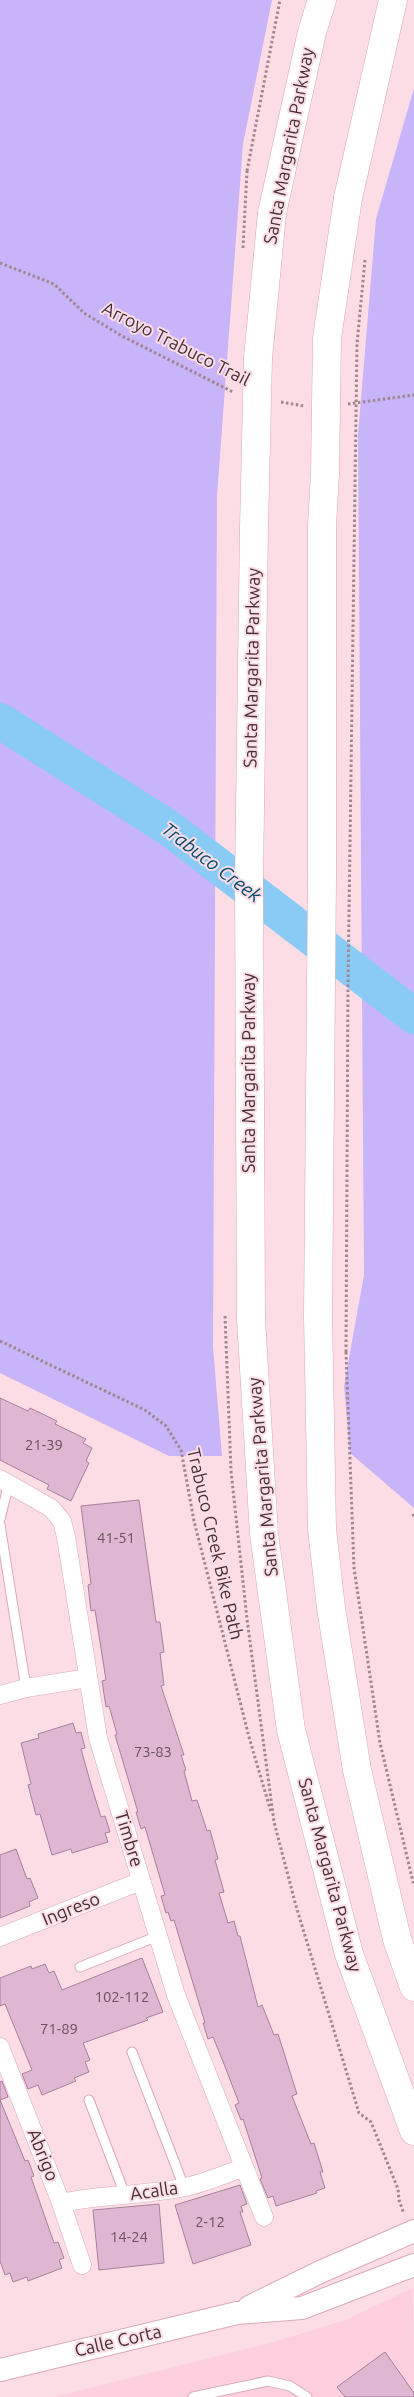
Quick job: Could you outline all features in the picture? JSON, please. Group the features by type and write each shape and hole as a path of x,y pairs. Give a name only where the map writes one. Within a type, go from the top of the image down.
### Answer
{"main road":[{"name":"Santa Margarita Parkway","path":"322,0 312,32 272,213 258,358 249,878 251,1320 264,1534 290,1730 349,1954 414,2131"},
{"path":"393,0 348,198 327,338 325,474 322,525 322,887 318,1316 322,1529 331,1608 357,1770 398,1939 414,1987"}],"street":[{"name":"Timbre","path":"4,1481 51,1508 62,1521 98,1738 176,1995 264,2217"},
{"path":"0,1696 26,1688 88,1678"},
{"name":"Ingreso","path":"0,1936 141,1880"},
{"name":"Abrigo","path":"0,2047 61,2202 82,2265"},
{"name":"Acalla","path":"61,2202 82,2198 184,2188 244,2167"},
{"name":"Calle Corta","path":"237,2313 320,2272 414,2231"},
{"name":"Calle Corta","path":"0,2370 237,2313 302,2308 414,2265"}],"lane":[{"path":"0,1519 4,1481"},
{"path":"0,1525 26,1688"},
{"path":"80,1967 158,1936"},
{"path":"132,2052 184,2188"},
{"path":"89,2100 125,2195"},
{"path":"193,2397 268,2381 290,2386 307,2397"}],"path":[{"path":"247,171 280,0"},
{"path":"365,255 357,354 348,986 346,1352 354,1568 380,1743 414,1886"},
{"name":"Arroyo Trabuco Trail","path":"0,263 54,284 84,313 122,336 237,393"},
{"path":"338,404 414,395"},
{"path":"272,401 309,406"},
{"name":"Trabuco Creek Bike Path","path":"0,1341 145,1410 166,1426 181,1450 194,1521 249,1736 274,1822"}],"shaded area":[{"path":"0,0 272,0 243,144 217,496 213,1347 222,1456 169,1456 0,1373"},
{"path":"414,88 414,1508 350,1453 344,1386 364,1275 358,435 376,219"},
{"path":"413,2288 414,2397 55,2397 274,2342 345,2320"}],"building":[{"path":"0,1398 28,1411 30,1408 57,1421 55,1424 86,1439 83,1443 92,1448 86,1461 89,1463 71,1501 47,1489 49,1485 0,1460"},
{"path":"139,1500 156,1622 160,1622 164,1652 160,1653 164,1685 161,1686 184,1755 181,1755 192,1801 197,1800 207,1831 210,1830 218,1859 215,1860 224,1892 219,1893 228,1923 234,1921 238,1936 240,1936 258,2007 262,2005 274,2035 278,2034 297,2094 292,2096 311,2144 314,2143 323,2172 320,2172 325,2188 316,2191 317,2193 276,2206 273,2196 268,2198 260,2179 262,2178 243,2119 241,2120 235,2105 239,2103 224,2064 213,2037 208,2039 203,2023 205,2023 174,1920 171,1921 168,1912 166,1913 161,1896 165,1895 145,1827 141,1829 109,1706 106,1707 102,1681 106,1680 95,1610 91,1611 88,1585 91,1584 81,1506"},
{"path":"73,1723 76,1733 81,1732 85,1748 81,1749 92,1788 101,1817 105,1816 110,1832 105,1833 108,1842 72,1853 71,1849 52,1855 40,1814 36,1815 28,1785 31,1784 21,1743 39,1738 38,1734"},
{"path":"16,1849 27,1879 30,1878 38,1898 29,1902 30,1906 0,1918 0,1855"},
{"path":"142,1958 163,2012 146,2018 148,2020 83,2043 90,2060 85,2062 89,2072 74,2078 76,2081 42,2095 38,2085 28,2089 22,2074 32,2070 5,2004 0,2006 0,1978 31,1966 32,1969 45,1964 49,1973 54,1971 62,1990"},
{"path":"2,2081 8,2097 0,2100 0,2082"},
{"path":"0,2100 25,2161 28,2160 34,2176 31,2177 54,2243 58,2242 64,2258 59,2260 62,2268 28,2281 27,2277 13,2282 10,2273 5,2275 0,2261"},
{"path":"240,2185 247,2204 241,2206 243,2212 240,2212 251,2245 193,2264 175,2205"},
{"path":"159,2204 164,2263 99,2270 93,2210"},
{"path":"385,2352 414,2393 414,2397 345,2397 337,2387"}],"waterway":[{"name":"Trabuco Creek","path":"0,721 169,828 414,1016"}]}
